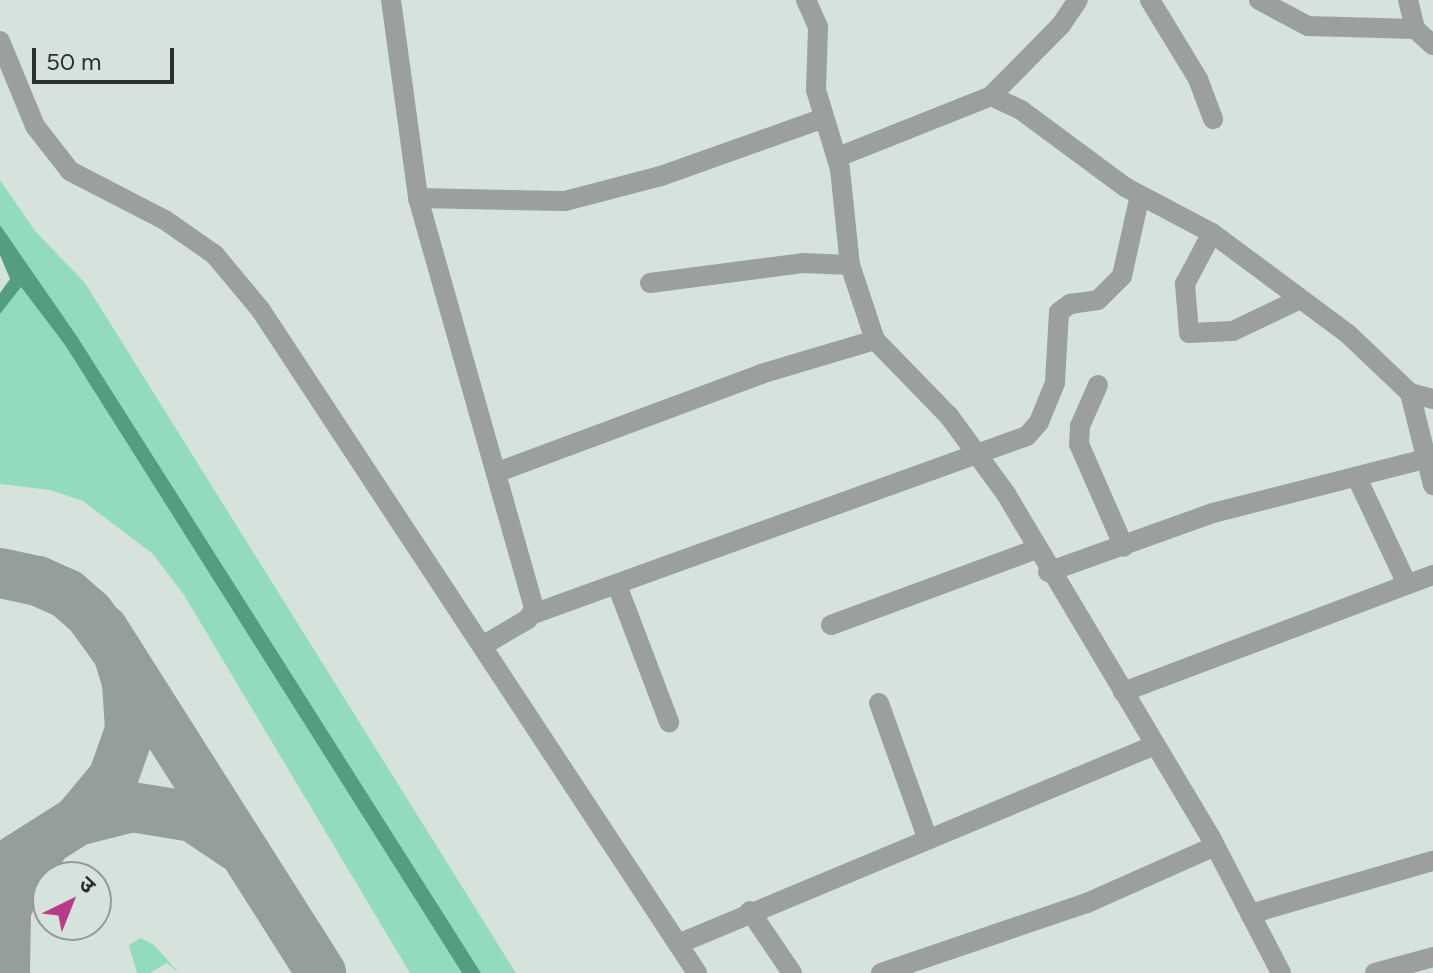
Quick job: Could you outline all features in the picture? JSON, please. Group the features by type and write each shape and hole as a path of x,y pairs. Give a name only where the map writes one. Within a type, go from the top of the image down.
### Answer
{"street":[{"path":"391,0 418,198 498,472 533,614"},
{"path":"806,0 820,39 816,90 821,119 838,157 850,265 875,340 978,452 1034,550 1215,846 1280,973"},
{"path":"838,157 991,96 1026,64 1078,0"},
{"path":"1150,0 1198,79 1213,119"},
{"path":"1259,0 1308,26 1415,29"},
{"path":"1408,0 1415,29 1433,45"},
{"path":"0,41 35,126 70,171 165,220 215,255 260,309 697,973"},
{"path":"991,96 1021,110 1140,195 1212,233 1363,346 1410,393 1433,399"},
{"path":"418,198 565,201 661,176 821,119"},
{"path":"482,646 533,614 1035,430 1055,383 1059,312 1070,304 1098,300 1122,276 1140,195"},
{"path":"1212,233 1185,284 1189,333 1233,331 1300,299"},
{"path":"650,283 803,263 850,265"},
{"path":"498,472 761,374 875,340"},
{"path":"1098,385 1080,426 1079,444 1124,547"},
{"path":"1410,393 1433,485"},
{"path":"1048,572 1213,513 1358,480 1425,459"},
{"path":"1358,480 1407,584"},
{"path":"831,625 1034,550"},
{"path":"1123,692 1433,575"},
{"path":"617,585 669,722"},
{"path":"879,703 928,840"},
{"path":"678,944 750,911 1155,745"},
{"path":"881,973 1087,903 1215,846"},
{"path":"1250,914 1433,861"},
{"path":"750,911 792,973"},
{"path":"1375,973 1433,957"}],"shaded area":[{"path":"0,180 35,231 85,283 516,973 481,973 0,225"},
{"path":"0,225 78,338 481,973 462,973 65,345 21,287 0,314 0,293 10,279 0,255"},
{"path":"20,286 65,345 462,973 410,973 184,595 153,554 83,501 50,490 0,484 0,314"},
{"path":"141,938 154,945 179,973 167,963 150,973 137,973 129,945"}],"taxiway":[{"path":"0,573 38,581 67,594 89,613 118,653 127,683 130,730 113,778 77,821"},
{"path":"103,629 321,973"},
{"path":"0,870 77,821 132,807 193,817 236,846"},
{"path":"5,973 6,911 21,873 44,845"}]}
